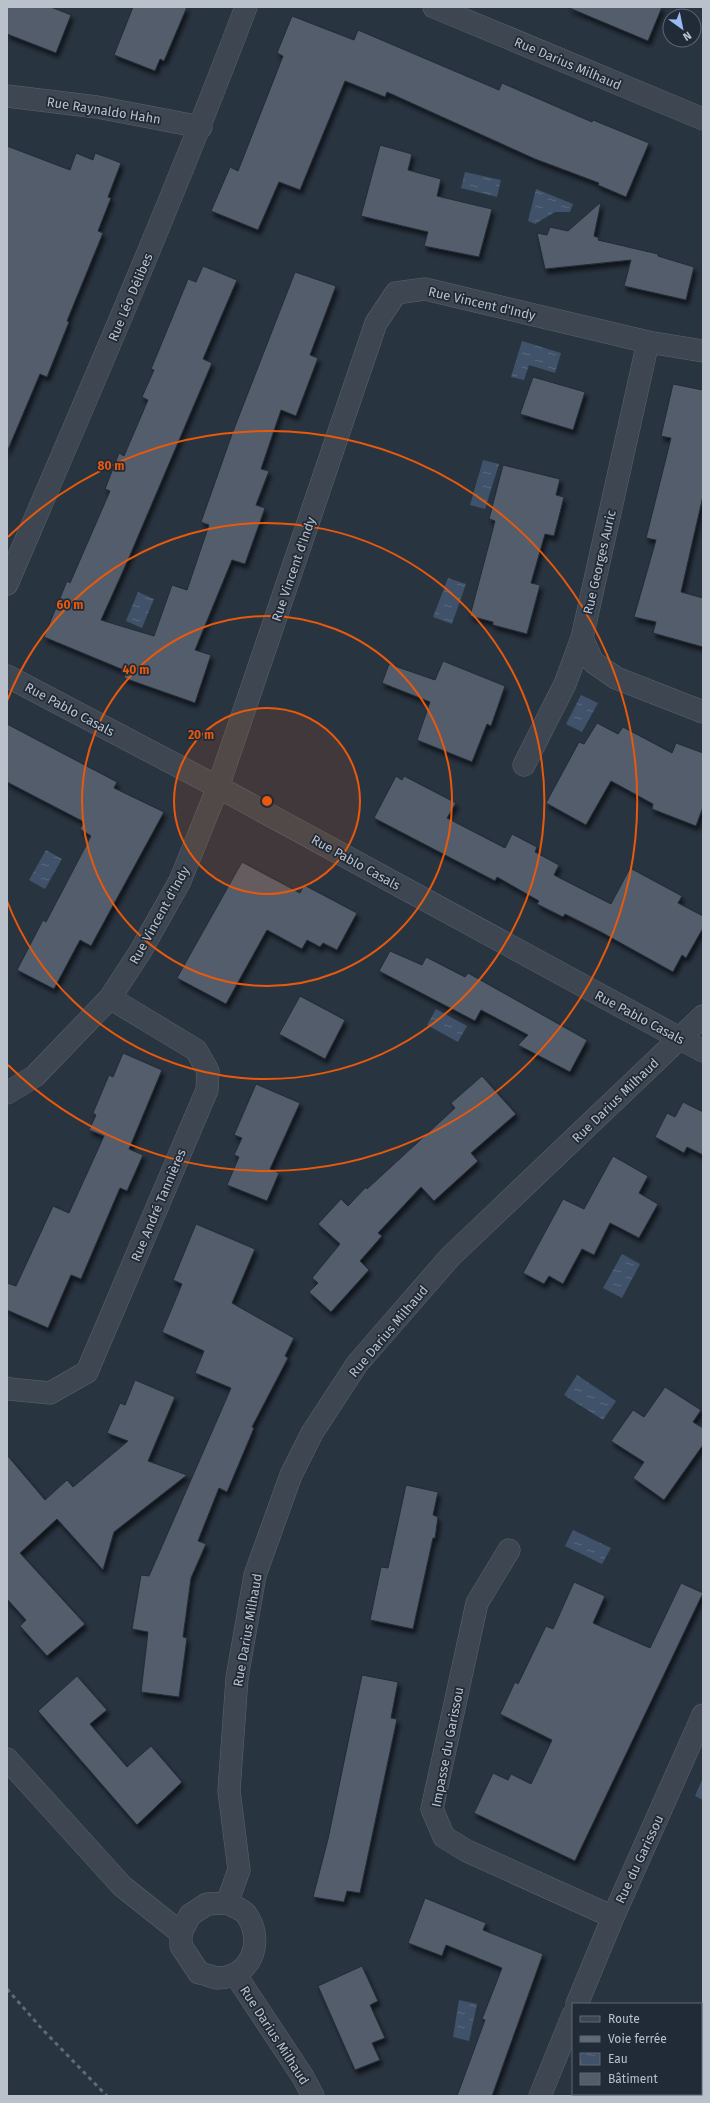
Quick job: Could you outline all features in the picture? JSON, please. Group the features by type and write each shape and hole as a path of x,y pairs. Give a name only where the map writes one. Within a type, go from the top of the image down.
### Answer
{"street":[{"name":"Rue Léo Délibes","path":"7,584 201,127 246,7"},
{"name":"Rue Darius Milhaud","path":"434,7 703,119"},
{"name":"Rue Raynaldo Hahn","path":"7,96 97,107 201,127"},
{"name":"Rue Vincent d'Indy","path":"7,1093 35,1076 110,998 140,952 180,881 218,787 376,323 396,293 425,289 648,342 703,351"},
{"name":"Rue Georges Auric","path":"524,765 565,684 582,638 648,342"},
{"path":"582,638 593,662 616,678 703,712"},
{"name":"Rue Pablo Casals","path":"7,676 218,787 703,1050"},
{"name":"Rue André Tannières","path":"7,1388 9,1390 50,1393 87,1372 207,1090 208,1071 196,1050 110,998"},
{"name":"Rue Darius Milhaud","path":"227,1903 239,1870 229,1791 237,1678 255,1575 291,1474 312,1433 357,1364 450,1257 703,1016"},
{"name":"Impasse du Garissou","path":"509,1550 477,1604 432,1809 444,1838 467,1851 613,1917"},
{"name":"Rue du Garissou","path":"577,2003 613,1917 703,1715"},
{"path":"7,1760 122,1886 181,1933"},
{"path":"227,1903 245,1913 255,1931 254,1951 247,1964 235,1974 217,1978 199,1973 181,1946 181,1933 190,1915 196,1911 207,1904 227,1903"},
{"name":"Rue Darius Milhaud","path":"235,1974 303,2077 313,2096"},
{"path":"540,2096 572,2016"}],"water":[{"path":"465,172 501,180 497,197 461,188"},
{"path":"536,189 573,204 570,212 555,212 535,224 528,221"},
{"path":"522,341 561,353 555,373 529,365 524,380 511,377"},
{"path":"483,460 499,464 485,509 470,505"},
{"path":"448,578 466,584 452,624 433,617"},
{"path":"138,592 154,599 142,628 126,621"},
{"path":"581,695 598,703 582,732 566,724"},
{"path":"46,850 62,859 45,889 29,880"},
{"path":"436,1009 467,1026 458,1042 427,1025"},
{"path":"622,1254 640,1264 622,1298 603,1288"},
{"path":"577,1375 616,1401 603,1420 564,1395"},
{"path":"573,1530 611,1548 602,1564 565,1546"},
{"path":"703,1778 703,1800 695,1796"},
{"path":"459,2000 477,2004 469,2041 453,2037"}],"building":[{"path":"7,7 51,7 71,15 56,53 7,34"},
{"path":"133,7 187,7 164,61 160,59 155,71 114,55"},
{"path":"567,7 662,7 648,41"},
{"path":"292,16 354,40 358,30 499,90 502,83 592,122 593,120 649,143 626,197 598,185 599,183 535,159 387,92 385,97 345,81 300,190 279,182 258,230 211,211 230,167 238,171 283,56 277,53"},
{"path":"380,145 412,154 408,170 441,179 437,196 492,209 479,257 424,246 428,232 361,216"},
{"path":"7,146 70,170 76,153 93,160 95,153 121,163 108,197 111,198 98,231 103,233 67,321 69,322 47,377 40,374 7,452"},
{"path":"601,202 594,236 599,238 598,240 658,254 658,256 694,267 686,300 624,286 631,260 545,269 537,233 547,235 550,227 568,231"},
{"path":"203,266 237,280 203,359 212,363 101,620 154,636 172,585 187,590 209,525 201,522 232,434 295,272 336,286 310,355 318,358 296,416 281,410 261,469 269,471 256,505 265,508 245,564 232,560 195,650 211,655 195,703 124,678 126,671 44,637 67,581 70,583 110,491 105,489 119,453 124,456 148,400 142,397 154,370 151,369 188,279 196,282"},
{"path":"533,377 585,392 573,430 520,414"},
{"path":"673,384 703,390 703,496 681,592 703,598 703,647 653,633 656,622 634,617 656,540 646,538 671,438 661,436"},
{"path":"503,465 560,479 556,495 564,497 554,536 545,534 531,583 540,585 527,634 493,625 493,622 470,616 495,521 489,519"},
{"path":"443,661 505,686 491,726 487,724 472,762 417,740 430,702 382,683 389,664 435,680"},
{"path":"597,723 618,734 623,727 672,753 676,743 703,753 703,807 696,826 652,809 653,804 611,781 586,825 546,803 579,742 584,744"},
{"path":"7,724 117,782 114,788 164,812 91,946 80,940 54,989 17,970 43,920 46,922 91,836 80,829 84,822 7,782"},
{"path":"396,776 402,780 404,776 456,803 447,818 505,848 512,834 537,847 535,852 559,865 554,875 611,904 630,868 682,896 678,903 703,916 703,928 686,958 682,955 673,972 565,914 563,917 537,904 539,901 497,877 495,881 374,818"},
{"path":"242,862 300,893 304,885 357,913 337,950 323,943 320,947 307,940 302,949 267,930 226,1004 177,978"},
{"path":"390,951 422,965 426,957 465,977 468,973 587,1040 570,1072 518,1045 528,1035 481,1010 475,1021 379,971"},
{"path":"300,996 345,1020 325,1059 279,1034"},
{"path":"123,1053 162,1070 129,1149 143,1155 127,1191 120,1188 81,1279 71,1275 48,1328 7,1310 7,1283 16,1286 53,1206 69,1213 104,1136 89,1130 96,1115 93,1113 109,1075 113,1077"},
{"path":"482,1076 516,1114 471,1153 478,1161 434,1201 421,1187 378,1233 382,1236 360,1261 369,1270 331,1312 309,1292 318,1283 312,1278 340,1244 318,1224 341,1199 348,1206 366,1187 367,1189 455,1108 451,1103"},
{"path":"256,1084 300,1103 270,1169 279,1173 267,1201 227,1185 239,1157 234,1155 242,1138 234,1135"},
{"path":"683,1102 703,1112 703,1155 687,1147 684,1153 655,1137 667,1113 675,1117"},
{"path":"613,1156 648,1176 639,1193 658,1204 639,1238 610,1223 594,1255 582,1249 563,1284 549,1276 544,1284 523,1273 563,1199 584,1209"},
{"path":"196,1224 255,1249 232,1303 294,1338 285,1356 288,1358 252,1427 254,1428 227,1492 219,1488 198,1541 206,1544 191,1578 183,1637 187,1638 179,1697 141,1692 148,1632 132,1629 141,1575 149,1576 231,1388 195,1373 204,1351 162,1332 182,1284 173,1280"},
{"path":"135,1380 175,1397 148,1461 187,1475 114,1532 103,1570 57,1519 20,1553 85,1624 47,1656 20,1626 26,1620 7,1599 7,1455 45,1500 67,1480 73,1487 128,1441 107,1433 120,1403 125,1405"},
{"path":"665,1387 701,1410 693,1422 703,1428 703,1445 664,1500 633,1478 644,1462 611,1441 633,1410 644,1417"},
{"path":"406,1485 438,1492 433,1515 438,1517 435,1538 433,1538 413,1629 370,1620 381,1567 388,1568"},
{"path":"574,1582 605,1596 593,1623 650,1648 681,1583 703,1593 575,1861 474,1813 493,1773 508,1780 511,1774 531,1784 552,1740 500,1714 515,1682 518,1684 546,1626 553,1629"},
{"path":"362,1675 398,1682 391,1718 397,1719 360,1893 347,1891 344,1902 313,1897 328,1839"},
{"path":"77,1676 107,1710 90,1724 127,1767 151,1746 182,1782 137,1825 38,1711"},
{"path":"425,1898 486,1923 483,1930 543,1954 492,2096 457,2096 485,2020 482,2019 502,1968 446,1945 442,1956 408,1943"},
{"path":"362,1966 378,2001 370,2005 385,2038 372,2043 380,2060 355,2070 318,1986"}],"railway":[{"path":"7,1989 42,2029 107,2096"}]}
